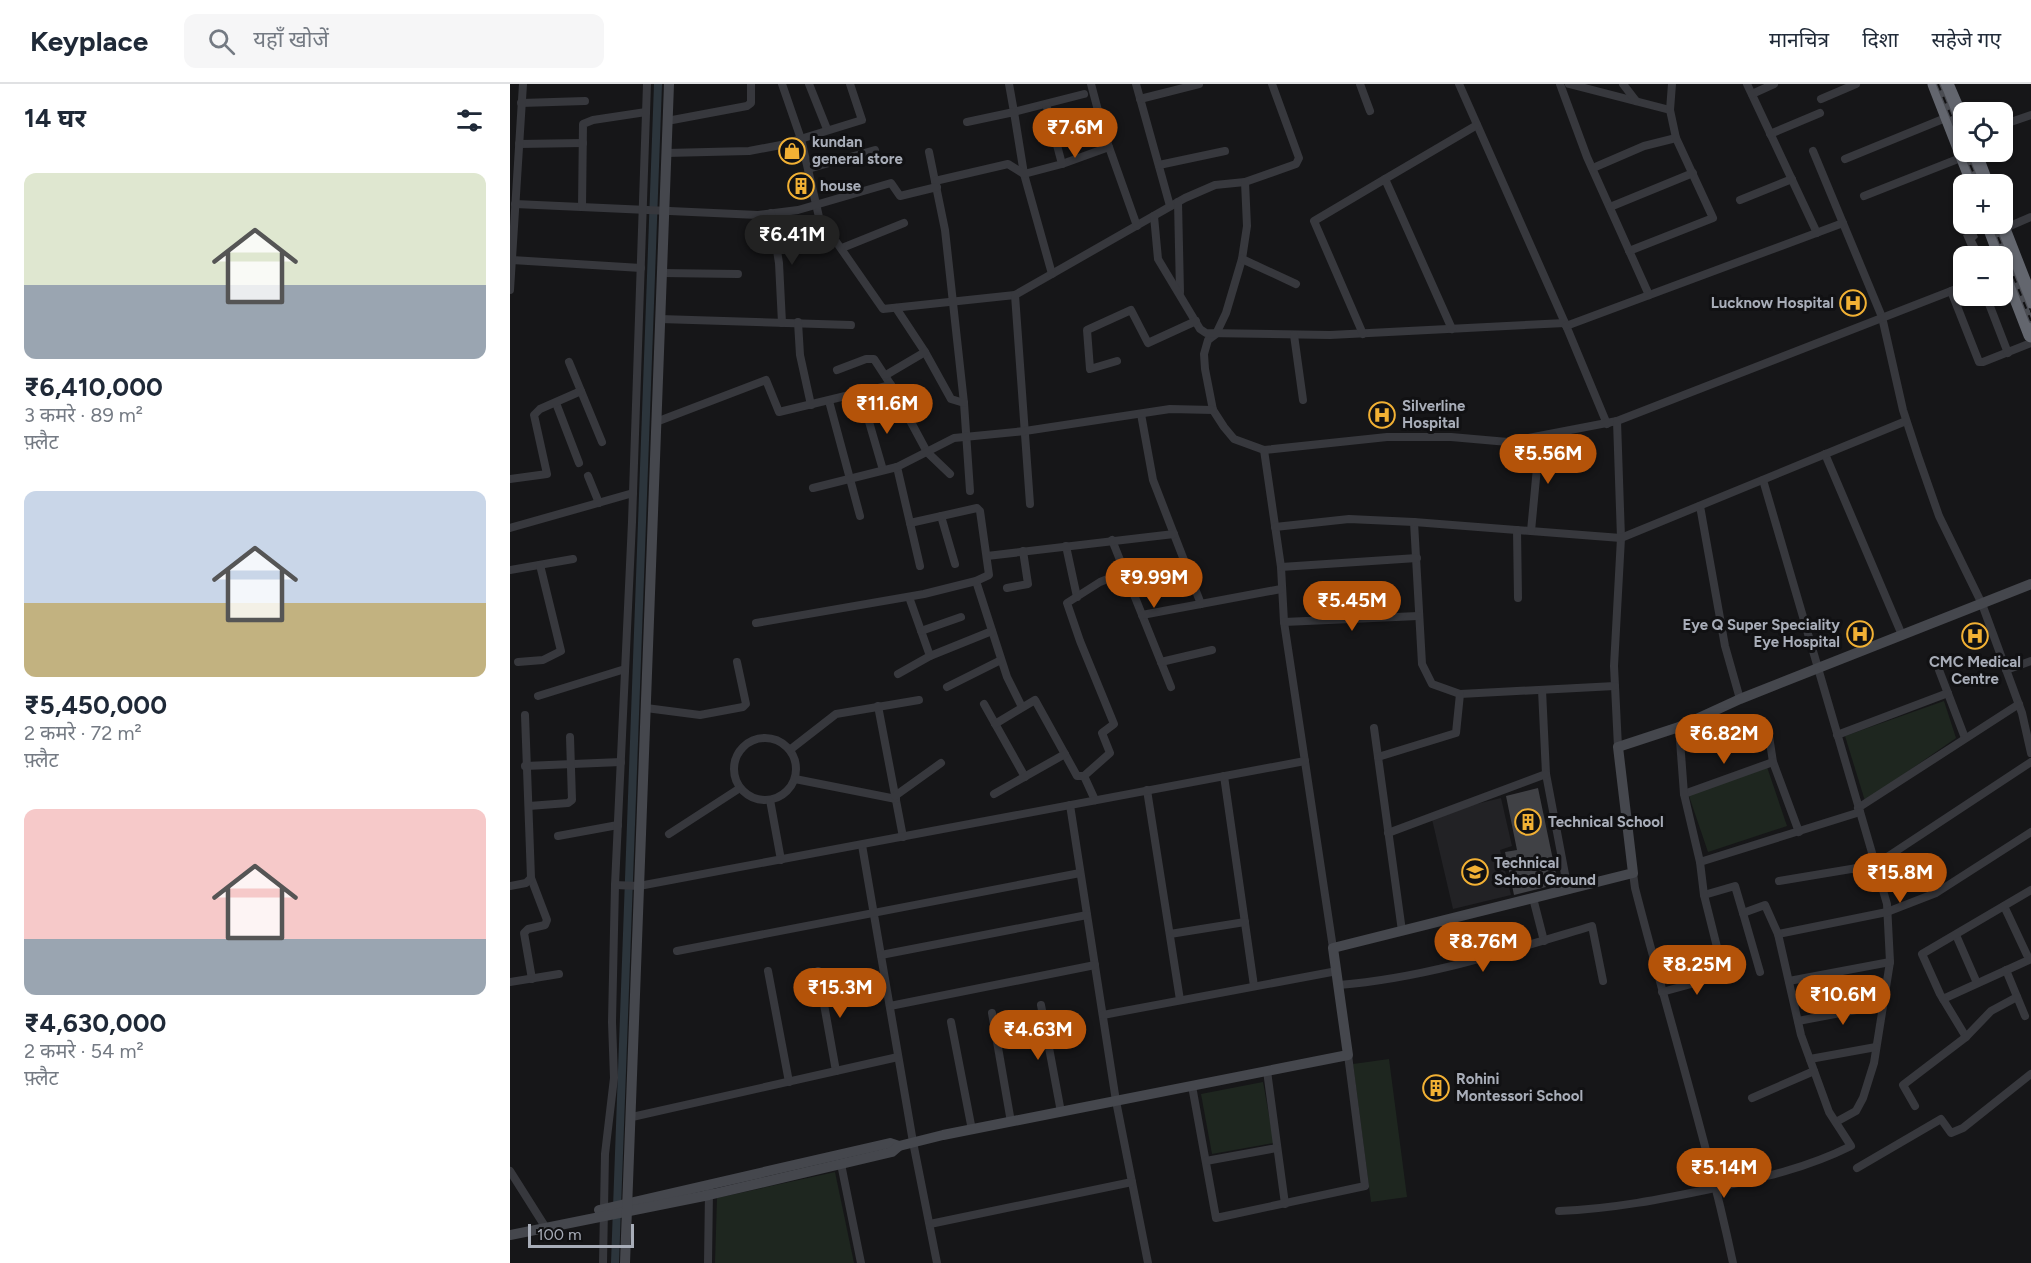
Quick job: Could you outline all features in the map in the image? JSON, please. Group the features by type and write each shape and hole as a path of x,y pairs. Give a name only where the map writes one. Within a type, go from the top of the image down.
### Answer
{"highway":[{"path":"1935,84 1953,126"},
{"path":"1946,84 1954,102"},
{"path":"2013,274 2031,301"},
{"path":"2013,284 2031,335"}],"street":[{"path":"510,290 523,84"},
{"path":"603,1263 604,1154 614,1078 612,1022 618,885 618,825 633,493 640,268 645,209 648,84"},
{"path":"625,1263 625,1207 632,1118 638,886 669,84"},
{"path":"667,121 747,106 751,102 751,84"},
{"path":"782,84 801,139 819,217 883,309 1015,295 1174,204 1215,185 1245,182 1296,164 1299,158 1272,84"},
{"path":"809,84 827,129"},
{"path":"666,153 749,152 861,120 850,84"},
{"path":"1009,84 1024,174 1053,274"},
{"path":"1091,84 1109,147 1137,226"},
{"path":"1136,84 1159,165 1174,204 1180,293"},
{"path":"1140,99 1198,84"},
{"path":"1360,84 1370,111"},
{"path":"1459,84 1606,424"},
{"path":"1560,84 1593,168 1649,296"},
{"path":"1569,84 1670,110"},
{"path":"1623,84 1635,101"},
{"path":"1629,251 1713,218 1676,138 1670,110 1672,84"},
{"path":"1747,84 1817,233"},
{"path":"1752,94 1774,84"},
{"path":"1821,99 1856,84"},
{"path":"967,122 1084,94"},
{"path":"522,103 585,101"},
{"path":"1046,104 1062,164"},
{"path":"582,207 583,124 646,112"},
{"path":"1770,134 1820,113"},
{"path":"2013,121 2031,115"},
{"path":"1845,159 1948,117"},
{"path":"1363,334 1314,221 1477,125"},
{"path":"1593,168 1644,146 1676,138"},
{"path":"519,144 583,143"},
{"path":"515,204 758,215 815,204 891,183 900,196 1008,164 1024,174 1062,164 1109,147"},
{"path":"808,170 875,150"},
{"path":"1159,165 1226,151"},
{"path":"1813,151 1882,317 1906,421 1939,516 1982,604 2007,670 2019,704 2031,753"},
{"path":"929,152 945,230 964,403 970,491"},
{"path":"1864,196 1953,160"},
{"path":"1610,207 1693,173"},
{"path":"1384,179 1452,329"},
{"path":"1740,200 1792,179"},
{"path":"1245,182 1247,226 1242,259 1226,313 1216,334 1208,340 1204,354 1206,382 1213,410 1234,439 1264,450 1387,436 1451,437 1508,442 1606,424 1951,291 1979,362 2031,342"},
{"path":"771,213 779,263 782,323"},
{"path":"1154,216 1158,259 1203,332 1294,335 1565,325 1843,223"},
{"path":"2013,221 2031,217"},
{"path":"842,248 904,223"},
{"path":"1242,259 1296,284"},
{"path":"512,260 640,268"},
{"path":"662,273 738,274"},
{"path":"1015,295 1030,504"},
{"path":"1990,306 2008,352"},
{"path":"896,308 925,352 951,399 964,403"},
{"path":"1117,361 1090,369 1087,330 1131,310 1148,343 1196,321"},
{"path":"660,320 851,325"},
{"path":"798,322 800,355 811,405"},
{"path":"1294,335 1303,400"},
{"path":"886,375 925,352"},
{"path":"837,370 866,359 874,359 886,375 927,452 950,474"},
{"path":"569,362 602,442"},
{"path":"656,422 766,380 779,412 891,385"},
{"path":"510,479 547,474 534,415 581,391"},
{"path":"829,400 848,479 860,516"},
{"path":"556,403 579,464"},
{"path":"865,408 883,470"},
{"path":"813,488 897,467 954,438 1025,431 1170,409 1213,410"},
{"path":"1141,414 1153,480 1201,604"},
{"path":"1617,421 1621,538 1615,686 1618,747 1633,873 1662,992 1717,1187 1733,1263"},
{"path":"1275,527 1349,519 1621,538 1906,421"},
{"path":"1531,531 1540,436"},
{"path":"1192,1086 1216,1218 1365,1186 1337,970 1284,621 1281,567 1264,450"},
{"path":"1825,454 1902,635"},
{"path":"897,467 920,566"},
{"path":"588,476 599,503"},
{"path":"1763,480 1887,912 1890,962 1876,1047 1863,1098 1856,1111 1836,1122"},
{"path":"510,528 633,493"},
{"path":"1700,506 1725,646 1740,699"},
{"path":"756,623 909,597 976,581 989,574 980,511 977,508 910,523"},
{"path":"941,516 956,564"},
{"path":"1414,522 1422,664 1432,684 1460,694 1615,686"},
{"path":"1517,530 1518,598"},
{"path":"987,556 1174,534"},
{"path":"1112,540 1171,687"},
{"path":"1066,546 1077,597"},
{"path":"1007,588 1028,584 1023,551"},
{"path":"1281,567 1417,558"},
{"path":"510,570 573,559"},
{"path":"518,662 543,660 561,651 540,565"},
{"path":"995,724 1035,699 1077,776 1083,776 1110,753 1102,733 1114,724 1068,607 1069,601 1100,582 1125,572"},
{"path":"976,581 1007,677 1022,707"},
{"path":"1618,747 1679,727 1740,699 2031,584"},
{"path":"1142,615 1281,588"},
{"path":"909,597 930,656"},
{"path":"1284,621 1418,616"},
{"path":"921,631 961,617"},
{"path":"898,674 930,656 992,631"},
{"path":"1161,662 1212,650"},
{"path":"947,687 1001,660"},
{"path":"2007,670 2031,661"},
{"path":"646,708 700,715 743,707 746,704 737,662"},
{"path":"538,696 625,669"},
{"path":"1939,670 1965,738"},
{"path":"1542,690 1546,774 1568,890"},
{"path":"1837,735 1948,693"},
{"path":"1378,757 1456,733 1460,694"},
{"path":"791,749 836,714 919,700"},
{"path":"984,704 1025,777"},
{"path":"1700,862 1798,832 1859,810 2019,704"},
{"path":"878,706 903,837"},
{"path":"525,715 525,766 529,806 531,878 547,920 545,925 528,929 524,933 532,979"},
{"path":"1662,992 1724,975 1704,895 1700,862 1684,794 1679,727"},
{"path":"1374,728 1402,931"},
{"path":"529,806 572,800 570,736"},
{"path":"1769,736 1773,762 1798,832"},
{"path":"770,737 781,741 791,749 796,762 795,780 785,794 770,800 751,797 740,788 735,779 734,765 739,752 746,744 758,738 770,737"},
{"path":"994,794 1065,754"},
{"path":"618,885 638,886 1305,761"},
{"path":"525,766 621,762"},
{"path":"1684,794 1773,762"},
{"path":"1779,881 1875,865 2031,762"},
{"path":"795,780 895,798 941,763"},
{"path":"1388,833 1546,774"},
{"path":"1083,776 1095,800"},
{"path":"1224,776 1254,986"},
{"path":"669,834 740,788"},
{"path":"1147,790 1180,1000"},
{"path":"770,800 782,860"},
{"path":"1070,805 1116,1101 1147,1263"},
{"path":"558,836 618,825"},
{"path":"1778,934 1887,912 1936,893 2031,832"},
{"path":"862,845 913,1142 937,1263"},
{"path":"677,951 1080,873"},
{"path":"1333,948 1633,873"},
{"path":"510,886 526,883 531,878"},
{"path":"1704,895 1736,886 1760,972"},
{"path":"1966,1037 1943,999 1922,954 2031,890"},
{"path":"1533,898 1544,941"},
{"path":"1559,1211 1661,1199 1780,1174 1828,1158 1851,1146 1829,1112 1814,1071 1798,1022 1778,934 1765,905 1743,913"},
{"path":"1943,999 2029,957 2004,906"},
{"path":"881,955 1087,915"},
{"path":"1170,934 1245,922"},
{"path":"1339,985 1376,982 1428,972 1592,926 1603,981"},
{"path":"1956,935 1977,983"},
{"path":"1789,981 1890,962"},
{"path":"890,1006 1095,965"},
{"path":"1102,1015 1337,970"},
{"path":"2006,970 2025,1016"},
{"path":"768,971 789,1082"},
{"path":"818,971 837,1071"},
{"path":"510,982 559,974"},
{"path":"1915,1106 1903,1085 1966,1037 1990,1011 2017,997"},
{"path":"1041,1005 1061,1112"},
{"path":"1798,1022 1883,1005"},
{"path":"992,1013 1011,1122"},
{"path":"951,1022 972,1130"},
{"path":"1810,1059 1876,1047"},
{"path":"510,1235 625,1207 841,1164 892,1152 899,1146 913,1142 1348,1055"},
{"path":"632,1118 898,1057"},
{"path":"1267,1071 1285,1204"},
{"path":"1752,1098 1814,1071"},
{"path":"1857,1168 1941,1119 1951,1133 1963,1128 2031,1074"},
{"path":"709,1190 890,1143 899,1146"},
{"path":"1206,1161 1277,1148"},
{"path":"841,1164 861,1263"},
{"path":"510,1171 544,1226"},
{"path":"930,1224 1132,1182"},
{"path":"708,1263 709,1190"},
{"path":"510,1228 544,1226"}],"shaded area":[{"path":"1944,701 1956,738 1865,801 1845,736"},
{"path":"1767,767 1787,826 1708,852 1688,793"},
{"name":"Technical School Ground","path":"1501,798 1512,846 1500,850 1511,895 1453,909 1431,815"},
{"path":"1389,1059 1407,1197 1371,1202 1353,1064"},
{"path":"1263,1082 1274,1143 1212,1154 1201,1094"},
{"path":"835,1172 854,1263 715,1263 717,1198"}],"building":[{"path":"1977,234 1978,237 1975,240 1978,246 1968,246 1963,235"},
{"name":"Technical School","path":"1538,788 1558,884 1514,895 1505,852 1517,850 1506,796"},
{"name":"Rohini Montessori School","path":"1448,1081 1450,1090 1424,1095 1422,1086"}],"waterway":[{"path":"615,1263 658,84"}],"railway":[{"path":"1938,84 1953,121"},
{"path":"1969,162 1974,174"},
{"path":"1997,234 2031,321"}],"place":[{"name":"kundan general store","path":"792,151"},
{"name":"house","path":"801,186"},
{"name":"Lucknow Hospital","path":"1853,303"},
{"name":"Silverline Hospital","path":"1382,415"},
{"name":"Eye Q Super Speciality Eye Hospital","path":"1860,634"},
{"name":"CMC Medical Centre","path":"1975,636"},
{"name":"Technical School","path":"1528,822"},
{"name":"Technical School Ground","path":"1475,872"},
{"name":"Rohini Montessori School","path":"1436,1088"}]}
